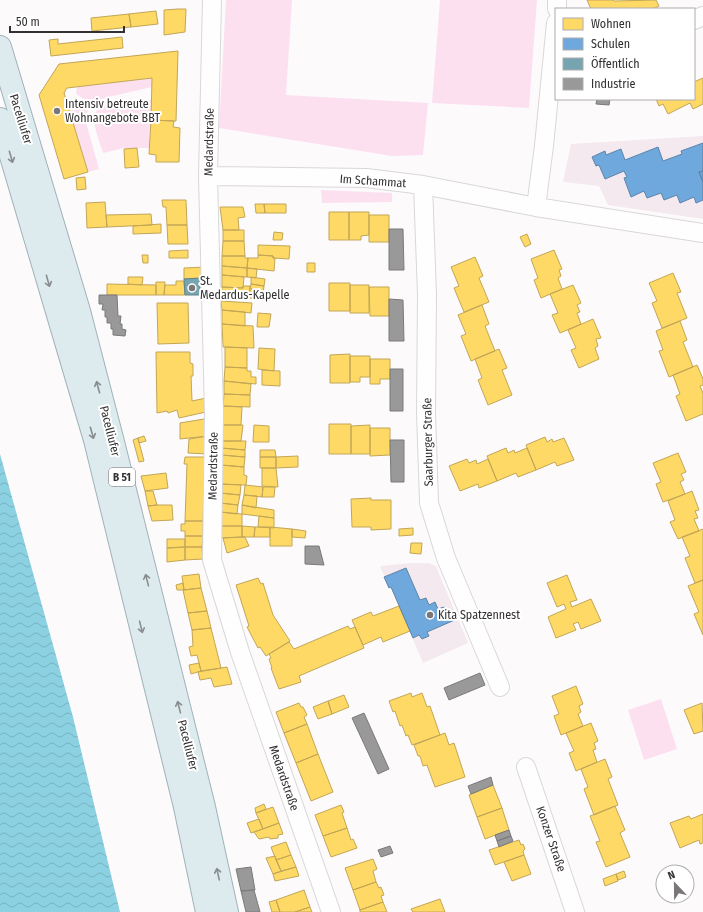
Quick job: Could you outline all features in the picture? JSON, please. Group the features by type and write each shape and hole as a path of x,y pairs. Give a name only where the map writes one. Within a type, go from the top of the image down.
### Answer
{"main road":[{"name":"Pacelliufer","path":"0,46 78,311 107,419 204,807 227,912"},
{"name":"Pacelliufer","path":"0,119 94,440 185,807 207,912"}],"street":[{"name":"Medardstraße","path":"212,0 208,176 214,413 212,560 240,652 331,912"},
{"path":"536,206 555,42"},
{"name":"Im Schammat","path":"208,176 366,178 423,185 536,206 703,234"},
{"name":"Saarburger Straße","path":"423,185 427,295 426,413 429,503 446,558 500,686"},
{"name":"Konzer Straße","path":"526,767 575,912"}],"shaded area":[{"path":"226,0 292,0 286,95 428,103 423,155 392,156 219,128"},
{"path":"440,0 537,0 529,108 432,103"},
{"path":"152,78 152,87 104,98 94,104 76,94 77,87"},
{"path":"71,98 88,109 86,120 87,126 99,169 88,172 67,101"},
{"path":"151,100 149,148 124,148 103,153 95,125 94,116 97,111 102,107 119,102"},
{"path":"703,136 703,219 608,205 599,186 563,182 571,144"},
{"path":"321,190 392,193 392,202 322,203"},
{"name":"Kita Spatzennest","path":"429,563 436,566 468,643 423,663 391,587 389,588 380,566"},
{"path":"661,699 677,749 644,760 628,710"}],"water":[{"path":"0,454 73,717 120,912 0,912"}],"building: Wohnen":[{"path":"587,0 656,0 659,6 655,8 591,8"},
{"path":"186,9 185,32 164,35 164,10"},
{"path":"156,11 158,24 131,27 129,14"},
{"path":"129,14 131,27 92,31 91,18"},
{"path":"122,37 123,48 51,56 49,40 58,39 58,44"},
{"name":"Intensiv betreute Wohnangebote BBT","path":"178,51 176,121 151,120 152,78 67,88 64,93 88,172 64,179 39,95 59,64"},
{"path":"703,78 703,104 693,109 690,103 668,114 663,104 659,106 656,100 695,100 695,82"},
{"path":"151,120 174,121 173,127 180,128 179,162 156,162 156,155 149,154"},
{"path":"137,148 139,167 125,168 124,149"},
{"path":"85,177 86,189 77,190 76,178"},
{"path":"162,200 186,200 187,225 167,225 166,207 163,207"},
{"path":"105,202 107,227 87,228 86,203"},
{"path":"255,204 264,204 265,213 256,213"},
{"path":"264,204 286,204 286,213 265,213"},
{"path":"220,207 243,207 245,217 238,218 239,230 223,230"},
{"path":"329,212 349,212 349,240 329,240"},
{"path":"349,212 369,212 369,235 361,236 361,240 349,240"},
{"path":"151,214 152,225 107,227 106,215"},
{"path":"369,215 389,215 389,242 369,242"},
{"path":"161,224 161,233 133,234 133,226"},
{"path":"167,225 187,225 188,244 168,244"},
{"path":"223,230 244,230 244,241 223,241"},
{"path":"274,232 283,233 282,240 273,240"},
{"path":"527,234 531,244 525,247 520,237"},
{"path":"223,241 244,241 245,256 222,256"},
{"path":"258,245 290,246 289,259 258,255"},
{"path":"188,250 188,258 169,258 169,251"},
{"path":"554,250 562,269 559,270 561,276 558,278 562,289 541,298 534,280 538,278 531,259"},
{"path":"142,255 148,255 148,263 143,263"},
{"path":"258,255 273,256 273,258 275,258 274,271 247,268 248,258 258,258"},
{"path":"222,256 245,256 245,258 248,258 247,268 222,266"},
{"path":"475,257 483,276 479,278 489,302 464,312 454,288 459,286 451,267"},
{"path":"307,263 315,263 315,272 307,272"},
{"path":"222,266 247,268 247,277 222,275"},
{"path":"205,267 205,278 184,279 184,268"},
{"path":"247,268 257,269 256,278 247,277"},
{"path":"673,273 681,292 677,293 687,318 662,328 652,303 657,301 649,283"},
{"path":"222,275 244,277 243,288 222,287"},
{"path":"128,277 143,277 142,285 128,284"},
{"path":"251,277 265,279 264,286 251,284"},
{"path":"176,281 184,281 185,295 164,295 165,285 176,285"},
{"path":"156,282 165,282 164,295 156,295"},
{"path":"329,283 350,283 350,311 329,311"},
{"path":"107,284 156,285 156,295 107,295"},
{"path":"251,284 264,286 263,294 256,293 256,289 250,289"},
{"path":"350,285 369,285 369,313 350,313"},
{"path":"573,285 581,303 577,305 580,312 577,313 581,324 560,333 552,315 558,313 550,294"},
{"path":"243,286 250,286 249,298 222,296 222,287 243,288"},
{"path":"369,287 389,287 389,316 370,316"},
{"path":"250,289 256,289 256,293 263,294 263,300 249,298"},
{"path":"221,301 252,303 251,313 222,310"},
{"path":"157,303 188,303 189,343 158,344"},
{"path":"482,305 489,324 485,326 495,351 471,361 461,336 466,334 458,315"},
{"path":"222,310 245,312 245,326 222,324"},
{"path":"258,313 271,314 269,327 257,327"},
{"path":"593,319 601,338 596,339 598,346 595,348 599,359 579,368 571,350 576,348 568,330"},
{"path":"680,321 687,340 683,342 693,367 669,377 659,351 663,350 656,331"},
{"path":"222,324 253,326 254,348 223,347"},
{"path":"225,347 247,348 247,368 225,367"},
{"path":"259,348 275,349 274,371 258,369"},
{"path":"499,349 507,368 502,370 512,395 488,405 478,380 482,378 475,359"},
{"path":"156,352 190,352 190,363 193,364 193,376 191,376 192,401 206,398 206,412 179,418 177,410 168,413 167,411 157,413"},
{"path":"350,354 350,383 330,383 330,355"},
{"path":"350,356 370,356 370,377 360,377 360,382 350,382"},
{"path":"370,359 390,359 390,379 380,379 380,384 370,384"},
{"path":"697,365 703,379 703,385 700,386 703,393 703,414 686,421 676,396 680,394 673,375"},
{"path":"225,367 247,368 247,371 251,371 251,377 256,377 256,384 224,381"},
{"path":"262,370 280,371 280,386 262,385"},
{"path":"224,381 251,384 250,395 224,394"},
{"path":"224,394 250,395 250,407 223,406"},
{"path":"223,406 242,407 241,425 222,425"},
{"path":"210,418 208,436 180,439 180,423"},
{"path":"329,424 351,424 351,454 329,454"},
{"path":"222,425 243,425 241,441 221,441"},
{"path":"254,425 269,426 269,442 253,442"},
{"path":"370,425 370,454 351,454 351,426"},
{"path":"370,428 390,428 390,455 370,456"},
{"path":"144,436 146,441 139,443 138,438"},
{"path":"208,436 208,454 188,453 189,439"},
{"path":"545,437 547,442 552,439 553,442 564,438 574,460 557,466 555,462 536,470 526,445"},
{"path":"138,438 144,461 139,462 133,440"},
{"path":"221,441 246,441 245,450 221,448"},
{"path":"221,448 245,450 245,457 221,455"},
{"path":"506,448 508,453 514,450 515,453 527,448 536,470 518,477 516,473 497,481 487,456"},
{"path":"260,450 275,450 276,457 260,457"},
{"path":"678,453 686,472 681,474 684,480 680,482 685,494 663,502 656,484 661,482 653,463"},
{"path":"221,455 245,457 244,467 221,465"},
{"path":"298,456 298,467 276,468 276,457"},
{"path":"185,457 205,457 203,521 185,521 187,464 184,464"},
{"path":"260,457 276,457 276,468 260,468"},
{"path":"467,459 469,463 476,460 477,464 488,459 497,481 479,488 478,484 460,491 449,466"},
{"path":"221,465 244,467 244,475 247,476 246,485 220,484"},
{"path":"262,468 276,468 278,487 262,486"},
{"path":"166,473 168,488 145,491 141,476"},
{"path":"220,484 241,485 240,495 220,493"},
{"path":"245,485 263,487 262,497 244,495"},
{"path":"263,487 275,487 274,497 262,497"},
{"path":"145,491 153,491 157,505 148,506"},
{"path":"692,491 699,510 695,511 698,518 694,519 699,531 678,539 670,522 675,520 668,501"},
{"path":"220,493 240,495 238,505 220,503"},
{"path":"244,495 257,496 256,508 242,505"},
{"path":"371,498 371,500 391,500 391,529 371,530 371,527 352,527 351,499"},
{"path":"220,503 238,505 237,514 220,512"},
{"path":"172,505 173,520 152,521 148,506"},
{"path":"242,505 274,510 274,518 242,514"},
{"path":"220,512 242,514 242,526 219,526"},
{"path":"259,516 274,518 274,528 258,527"},
{"path":"185,521 203,521 203,536 185,536 185,531 181,531 181,524 185,524"},
{"path":"219,526 242,526 242,537 219,538"},
{"path":"242,526 255,527 254,537 242,537"},
{"path":"255,527 270,527 270,537 254,537"},
{"path":"270,527 292,529 292,546 270,546"},
{"path":"413,528 413,535 399,536 399,529"},
{"path":"292,529 306,531 305,538 292,537"},
{"path":"703,529 703,580 695,583 685,558 690,556 682,537"},
{"path":"185,536 203,536 202,547 185,547"},
{"path":"245,537 249,546 227,553 223,538"},
{"path":"167,539 185,539 185,547 167,548"},
{"path":"411,543 422,543 421,554 410,553"},
{"path":"185,547 185,560 167,562 167,548"},
{"path":"185,547 202,547 203,559 185,560"},
{"path":"199,574 201,588 184,590 182,576"},
{"path":"567,575 577,600 570,602 572,607 591,599 601,621 581,629 578,622 573,624 576,630 556,638 548,617 566,609 564,604 557,607 547,583"},
{"path":"258,578 261,584 263,583 273,615 290,641 266,656 260,647 258,648 247,627 249,626 236,585"},
{"path":"703,580 703,635 694,614 699,612 688,586"},
{"path":"183,583 184,590 177,590 176,585"},
{"path":"201,588 207,611 188,613 183,590"},
{"path":"399,606 410,631 383,642 381,637 363,645 352,620 371,612 373,616"},
{"path":"207,611 211,628 192,630 188,613"},
{"path":"348,626 350,629 355,627 364,648 299,676 301,682 279,689 271,668 269,659 271,658 269,654 289,642 294,649"},
{"path":"211,628 221,668 201,671 197,655 191,656 189,647 193,646 192,630"},
{"path":"199,663 201,671 191,674 189,665"},
{"path":"227,667 232,684 214,687 211,678 200,680 198,672"},
{"path":"576,686 583,704 579,706 581,712 578,714 583,726 561,735 554,716 559,714 552,696"},
{"path":"411,693 412,697 422,693 427,707 430,706 440,735 412,745 408,735 406,736 402,725 400,726 395,711 393,712 389,701"},
{"path":"344,695 349,707 332,714 328,701"},
{"path":"328,701 332,714 318,719 313,707"},
{"path":"299,703 307,715 304,717 307,724 284,733 276,712"},
{"path":"702,703 703,731 694,734 684,710"},
{"path":"591,723 598,741 594,743 596,749 593,750 597,762 576,771 569,753 574,751 566,733"},
{"path":"307,724 318,754 296,763 284,733"},
{"path":"445,733 449,745 454,743 465,777 435,787 427,765 423,766 414,745"},
{"path":"318,754 333,792 311,801 296,763"},
{"path":"605,759 612,777 608,779 618,805 594,815 584,789 588,787 581,769"},
{"path":"493,785 502,808 477,817 469,795"},
{"path":"264,804 266,809 256,813 255,808"},
{"path":"341,805 347,828 323,836 315,815"},
{"path":"615,806 625,830 620,833 630,857 606,867 596,842 600,841 590,816"},
{"path":"273,807 279,823 263,829 256,813"},
{"path":"502,808 509,830 485,839 477,817"},
{"path":"703,814 703,843 700,844 699,840 680,848 670,823 689,816 691,819"},
{"path":"259,819 263,829 251,833 247,823"},
{"path":"279,823 283,834 278,835 278,838 270,839 269,837 259,839 254,832"},
{"path":"347,828 351,840 353,839 357,848 331,857 323,836"},
{"path":"519,840 525,849 523,851 524,855 495,865 489,850"},
{"path":"286,842 291,855 276,860 271,847"},
{"path":"291,855 296,867 281,871 276,860"},
{"path":"524,855 531,874 512,881 504,862"},
{"path":"275,856 281,871 273,874 266,858"},
{"path":"373,859 377,869 373,871 376,882 353,890 345,868"},
{"path":"296,867 299,876 275,881 273,874"},
{"path":"624,871 626,877 618,880 616,874"},
{"path":"616,874 618,881 605,886 603,879"},
{"path":"376,882 379,888 381,887 384,895 381,896 383,902 360,910 353,890"},
{"path":"304,890 310,907 295,912 280,912 276,900"},
{"path":"440,899 445,912 413,912 411,909"},
{"path":"276,900 280,912 272,912 269,902"},
{"path":"383,902 387,912 360,912 360,910"},
{"path":"310,907 312,912 295,912"}],"building: Schulen":[{"path":"703,143 703,171 699,172 703,182 703,200 696,203 694,197 680,203 677,195 664,200 661,193 647,198 644,191 631,197 624,178 627,177 624,171 605,179 599,165 596,166 592,157 605,151 606,155 621,149 625,160 658,147 663,161 682,154 681,151"},
{"path":"703,171 703,182 699,172"},
{"path":"406,568 420,600 426,598 429,605 435,602 438,609 444,607 447,614 453,611 457,619 427,632 429,636 422,639 419,635 413,638 391,587 389,588 384,577"}],"building: Öffentlich":[{"name":"St. Medardus-Kapelle","path":"200,278 200,295 185,295 184,279"}],"building: Industrie":[{"path":"597,100 610,100 609,105 596,104"},
{"path":"389,229 403,229 404,270 389,270"},
{"path":"99,295 117,295 118,316 121,316 120,324 122,324 122,329 126,330 125,336 113,335 111,323 107,323 105,310 102,310 103,304 99,304"},
{"path":"389,299 403,300 404,341 389,341"},
{"path":"390,369 403,369 403,411 390,411"},
{"path":"390,440 404,440 404,482 391,482"},
{"path":"305,546 319,546 324,565 305,564"},
{"path":"480,673 485,685 449,700 444,688"},
{"path":"364,713 389,769 378,774 352,718"},
{"path":"491,777 493,785 471,794 468,786"},
{"path":"509,830 511,836 497,841 495,835"},
{"path":"511,836 513,841 499,847 497,841"},
{"path":"390,846 393,853 381,857 378,850"},
{"path":"251,867 255,890 241,891 236,869"},
{"path":"254,890 260,912 246,912 241,891"}],"place":[{"name":"Intensiv betreute Wohnangebote BBT","path":"57,111"},
{"name":"St. Medardus-Kapelle","path":"192,288"},
{"name":"Kita Spatzennest","path":"430,615"}]}
